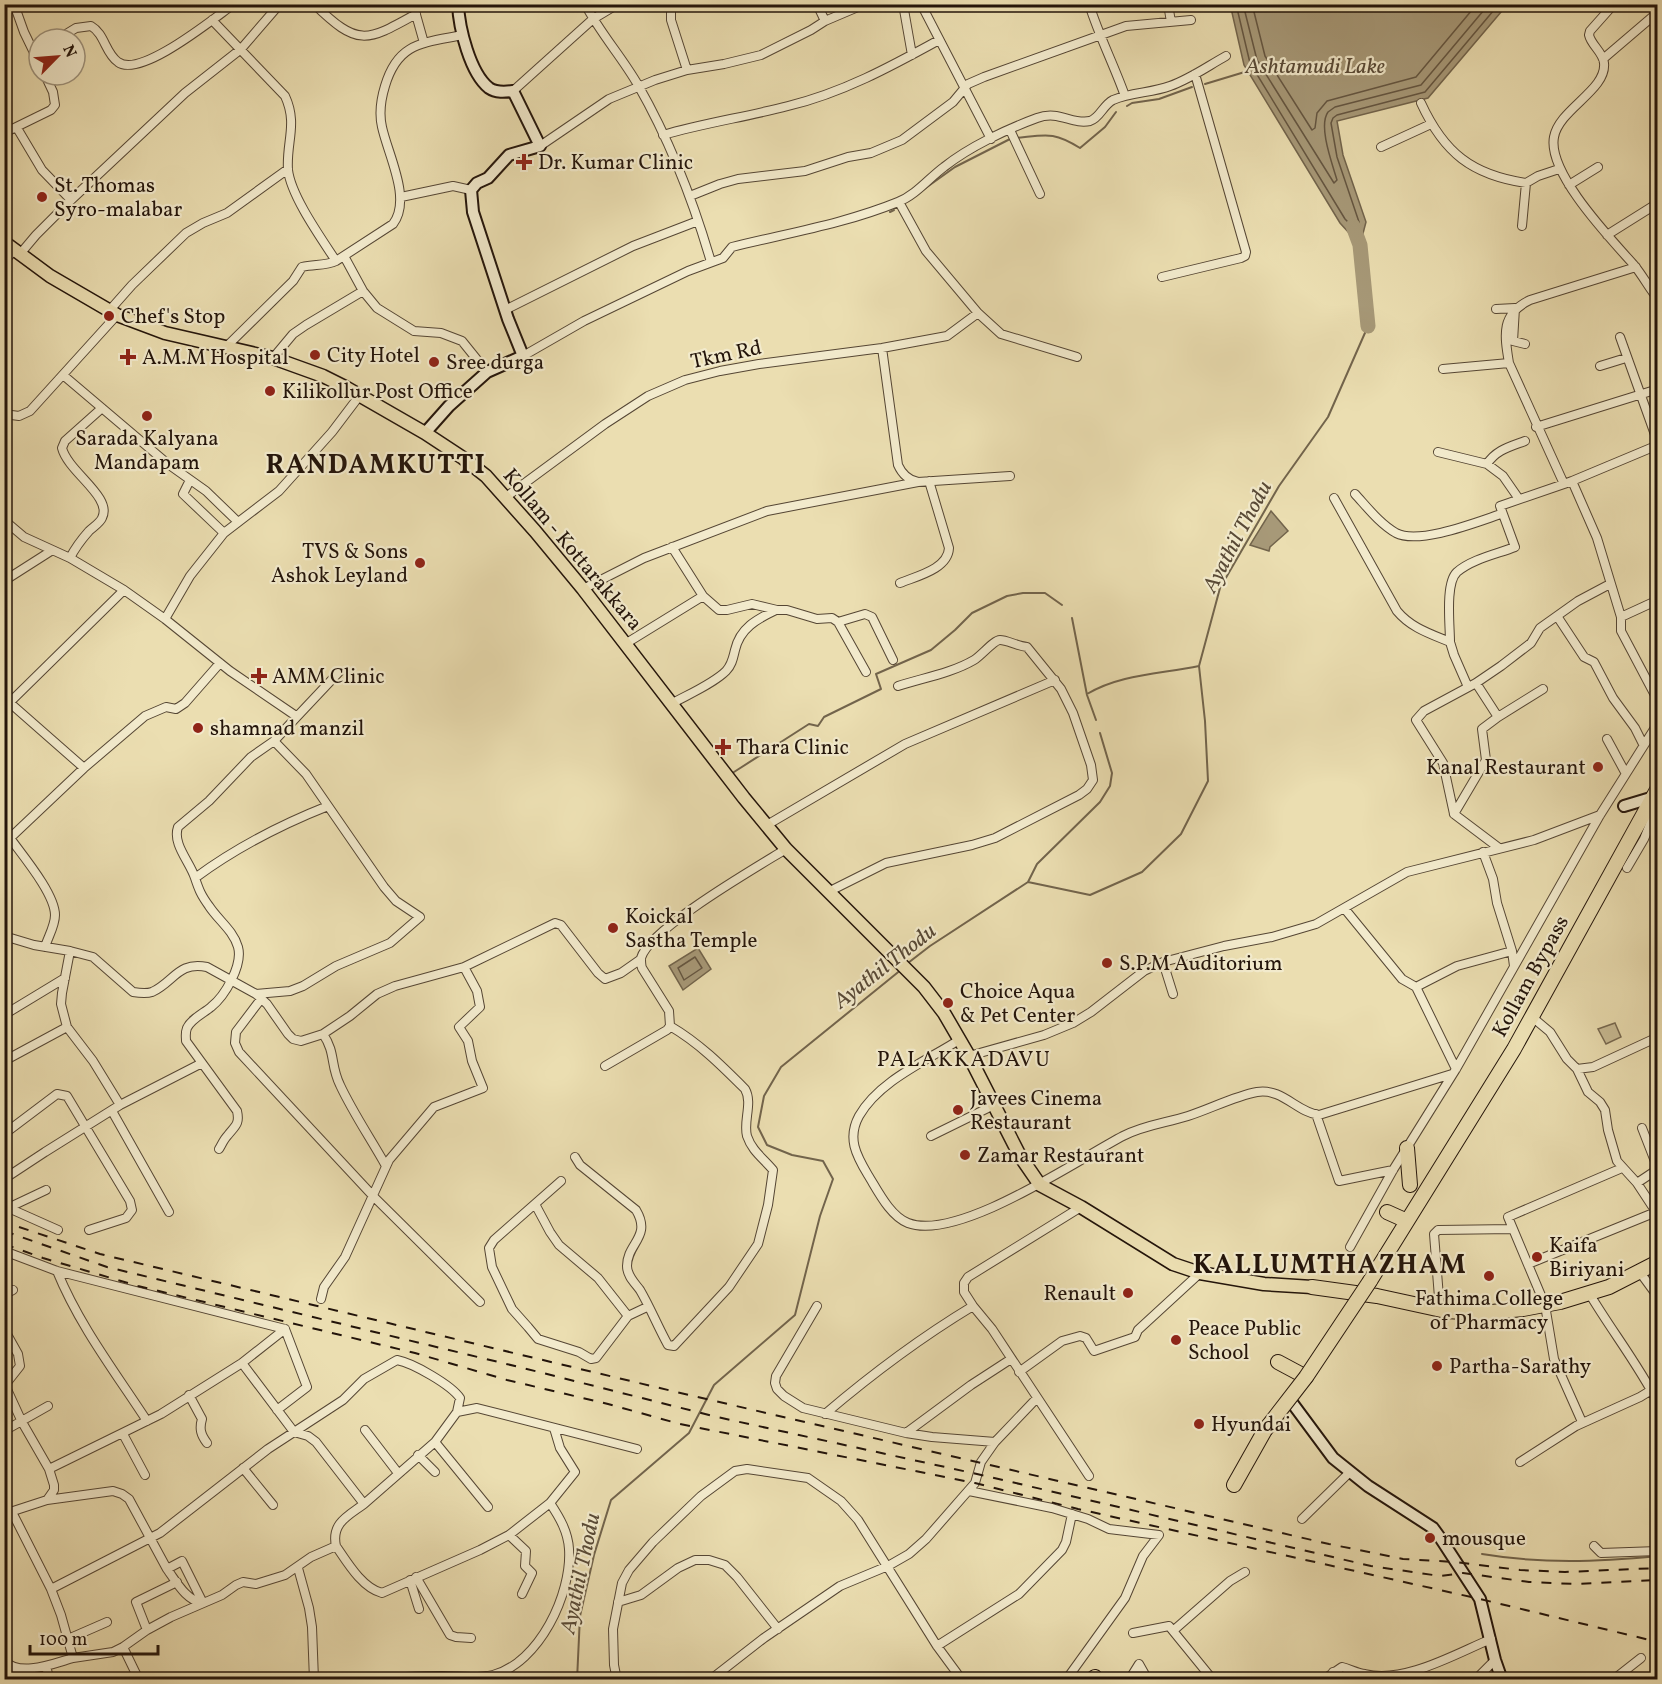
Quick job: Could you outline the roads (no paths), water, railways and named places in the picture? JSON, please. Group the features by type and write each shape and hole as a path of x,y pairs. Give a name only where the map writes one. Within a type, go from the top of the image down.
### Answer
{"highway":[{"name":"Kollam Bypass","path":"1234,1485 1265,1430 1306,1377 1433,1181 1532,1017 1656,799"},
{"path":"1407,1148 1410,1185"},
{"path":"1387,1212 1407,1221"},
{"path":"1311,1287 1377,1296 1440,1310 1481,1314 1545,1305 1589,1293 1609,1287 1658,1262"},
{"path":"1278,1362 1306,1377"}],"main road":[{"name":"Kollam - Kottarakkara","path":"13,249 50,276 113,313 165,333 273,358 323,376 425,433 486,476 583,590 786,849 924,987 944,1013 959,1040"},
{"path":"959,1040 1020,1156 1040,1185 1081,1206 1173,1264 1200,1273 1264,1284 1311,1287"}],"street":[{"path":"14,4 27,32"},
{"path":"82,27 90,26 98,32 118,63 131,65 145,62 165,51 234,4"},
{"path":"314,4 339,27 367,37 381,33 416,14"},
{"path":"413,4 424,43"},
{"path":"458,4 458,17 468,55 490,89 497,92 513,91 593,19 618,4"},
{"path":"585,4 639,87 663,135 690,196 711,262"},
{"path":"672,4 671,20 687,70"},
{"path":"817,4 825,21"},
{"path":"523,356 505,310 473,212 471,190 477,183 488,178 509,155 540,146 609,99 687,70 761,55 825,21 865,4"},
{"path":"903,4 912,55"},
{"path":"921,4 991,139"},
{"path":"1089,4 1099,35 1125,96"},
{"path":"1168,4 1171,22"},
{"path":"1614,4 1589,35 1603,59 1603,71 1565,116 1556,130 1553,142 1558,169 1569,186 1607,235 1636,267 1658,299"},
{"path":"4,261 13,249 36,235 185,93 241,49 277,5"},
{"path":"1603,59 1658,12"},
{"path":"212,20 277,87 290,108 292,121 288,169 291,183 336,261"},
{"path":"690,196 738,179 805,171 872,153 902,140 953,102 968,84 984,77 1126,26 1191,20"},
{"path":"225,348 293,281 302,267 336,261 393,224 398,218 401,197 381,126 380,108 386,81 400,55 424,43 463,35"},
{"path":"663,135 713,121 788,106 832,93 865,80 939,40"},
{"path":"425,433 449,406 487,372 523,356 584,321 723,258 732,248 869,214 899,202 914,193 946,165 1010,130 1048,115 1090,121 1095,119 1110,101 1163,88 1195,74 1226,56"},
{"path":"1162,277 1241,258 1246,252 1195,74"},
{"path":"4,133 45,113 55,105 51,87"},
{"path":"513,91 540,146"},
{"path":"1421,103 1431,124 1447,146 1470,165 1512,181 1526,183 1558,169"},
{"path":"1381,147 1431,124"},
{"path":"17,128 42,170 71,200"},
{"path":"1010,130 1040,194"},
{"path":"1569,186 1598,167"},
{"path":"4,414 19,416 30,411 63,375 113,313 132,285 186,233 227,213 288,169"},
{"path":"1522,226 1526,183"},
{"path":"401,197 453,186 471,190"},
{"path":"899,202 926,251 978,312 1002,334 1077,357"},
{"path":"1607,235 1658,203"},
{"path":"505,310 633,246 698,220"},
{"path":"344,256 363,291 377,308 414,331 441,333 462,341 487,372"},
{"path":"1496,309 1515,308 1530,300 1636,267"},
{"path":"273,358 293,334 363,291"},
{"path":"1515,308 1513,341 1525,344"},
{"path":"1515,308 1508,319 1509,363 1536,427 1597,538 1622,616 1621,631 1658,701"},
{"name":"Tkm Rd","path":"506,497 604,424 648,396 685,380 759,364 882,348 947,336 978,312"},
{"path":"1467,687 1450,642 1449,598 1452,581 1455,573 1469,564 1515,547 1501,514 1499,507 1501,504 1568,482 1658,444 1620,337"},
{"path":"882,348 898,465 907,478 918,482"},
{"path":"1600,366 1626,358"},
{"path":"1443,369 1509,363"},
{"path":"63,375 168,464 206,491 238,522"},
{"path":"1536,427 1658,389"},
{"path":"165,619 190,576 224,533 279,491 332,432 360,395"},
{"path":"70,558 78,544 102,520 105,506 100,497 67,461 62,448 65,441 102,408"},
{"path":"1487,465 1493,454 1525,441"},
{"path":"1438,452 1487,465 1503,476 1519,499"},
{"path":"583,590 644,558 767,511 918,482 1010,476"},
{"path":"189,482 183,494 224,533"},
{"path":"900,583 934,569 949,555 949,548 928,482"},
{"path":"1355,494 1398,534 1428,535 1501,514"},
{"path":"1334,498 1365,556 1404,619 1413,626 1450,642"},
{"path":"4,520 24,537 70,558 124,590 220,663 296,716"},
{"path":"672,547 703,596 719,610 752,604 787,610 817,619 832,618 838,622 866,672"},
{"path":"4,581 51,551"},
{"path":"1499,848 1454,814 1443,763 1416,720 1424,711 1476,683 1531,643 1540,628 1557,616 1610,584"},
{"path":"84,768 7,705 124,590"},
{"path":"625,644 703,596"},
{"path":"1622,616 1658,600"},
{"path":"671,704 728,670 738,638 746,628 777,610"},
{"path":"838,622 865,614 872,617 893,660"},
{"path":"1557,616 1584,657 1594,662 1613,698 1635,728 1643,744"},
{"path":"830,891 886,863 972,845 995,837 1059,806 1087,789 1093,780 1091,765 1073,713 1055,680 1027,647 995,641 982,655 971,662 898,686"},
{"path":"45,947 55,919 53,907 45,889 7,836 145,716 166,707 176,709 185,703 220,663"},
{"path":"219,1149 239,1119 229,1098 186,1041 185,1033 188,1026 212,1006 229,986 236,968 239,949 226,926 210,909 197,888 177,837 178,827 215,795 251,757 274,741 339,672"},
{"path":"767,825 905,744 1055,680"},
{"path":"1476,683 1498,717"},
{"path":"1454,814 1486,760 1482,729 1544,689"},
{"path":"1350,1247 1393,1170 1454,1072 1625,772 1658,723"},
{"path":"1607,739 1625,772"},
{"path":"274,741 306,774 384,887 396,901 420,916 390,943 336,966 303,987 258,997 236,1032 235,1043 239,1052 374,1197 480,1302"},
{"path":"1624,806 1656,799 1654,814 1644,839 1627,868"},
{"path":"195,878 256,838 328,806"},
{"path":"969,1056 1044,1035 1073,1023 1144,971 1163,962 1224,946 1272,937 1316,924 1407,872 1534,840 1600,815"},
{"path":"4,936 93,957 133,992 152,992 182,969 199,965 207,967 267,1004 288,1035 301,1041 323,1034 377,994 395,986 464,966 558,923 605,979 621,974 641,959 649,945 684,914 786,849"},
{"path":"1483,852 1493,879 1514,966"},
{"path":"1344,908 1402,979 1416,987 1454,1072"},
{"path":"70,951 61,1004 67,1027 93,1061 120,1105"},
{"path":"1416,987 1457,966 1512,951"},
{"path":"605,1066 667,1030 670,1026 669,1011 647,978 641,959"},
{"path":"1163,962 1173,994"},
{"path":"321,1299 324,1287 345,1257 386,1166 410,1134 434,1107 483,1088 472,1060 468,1041 459,1027 480,1007 477,991 464,966"},
{"path":"4,1015 65,978"},
{"path":"1528,1264 1657,1213 1637,1183 1622,1168 1613,1152 1605,1110 1600,1102 1588,1092 1577,1069 1567,1059 1550,1032 1532,1017"},
{"path":"575,1157 580,1165 636,1210 641,1219 642,1230 627,1261 627,1270 668,1345 674,1346 729,1287 758,1244 768,1205 770,1180 774,1174 773,1170 757,1155 746,1133 748,1095 745,1089 705,1049 670,1026"},
{"path":"4,1061 67,1027"},
{"path":"323,1034 333,1053 332,1063 339,1084 386,1166"},
{"path":"1577,1069 1593,1067 1658,1037"},
{"path":"959,1040 900,1076 878,1093 855,1124 852,1138 857,1158 891,1209 907,1222 925,1226 946,1224 967,1218 1040,1185 1124,1135 1187,1117 1257,1092 1273,1093 1289,1099 1301,1109 1316,1114 1341,1109 1454,1072"},
{"path":"4,1179 120,1105 202,1063"},
{"path":"4,1134 57,1094 67,1096 130,1201 132,1210 126,1218 89,1230"},
{"path":"931,1136 994,1105"},
{"path":"112,1111 169,1212"},
{"path":"1316,1114 1339,1181 1393,1170"},
{"path":"1637,1183 1658,1169 1642,1128"},
{"path":"1582,1422 1554,1359 1545,1305 1508,1218 1622,1168"},
{"path":"561,1182 494,1240 489,1248 492,1267 512,1309 538,1339 579,1352 591,1359 596,1358 628,1316 647,1307"},
{"path":"7,1206 46,1190"},
{"path":"535,1204 559,1245 598,1278 628,1316"},
{"path":"7,1206 58,1230"},
{"path":"1081,1206 968,1277 964,1283 964,1292 992,1329 1089,1476"},
{"path":"1440,1310 1434,1234 1438,1230 1513,1229"},
{"path":"4,1251 57,1271 285,1329"},
{"path":"57,1271 82,1323 147,1421"},
{"path":"1639,1271 1658,1297"},
{"path":"1019,1372 1062,1341 1080,1336 1086,1338 1094,1351 1135,1336 1138,1330 1200,1273"},
{"path":"4,1295 13,1290"},
{"path":"1589,1293 1654,1388 1658,1403"},
{"path":"817,1306 775,1383 777,1389 791,1401 803,1408 906,1433 995,1442"},
{"path":"825,1414 873,1373 926,1334 973,1306"},
{"path":"4,1329 18,1354 20,1366 5,1385 22,1422 49,1469 54,1491 47,1500"},
{"path":"49,1469 147,1421 242,1363 285,1329"},
{"path":"277,1410 307,1387 285,1329"},
{"path":"906,1433 1011,1359"},
{"path":"51,1589 151,1538 243,1468 343,1400 364,1379 398,1360 428,1373 457,1393 460,1398 456,1412 435,1442 339,1525 334,1536 336,1546 349,1565 375,1592 382,1593 480,1550 509,1535 550,1503 575,1472 561,1448 554,1428"},
{"path":"242,1363 294,1432 308,1436 316,1442 364,1504"},
{"path":"1520,1462 1582,1422 1640,1397 1654,1388"},
{"path":"189,1395 202,1419 201,1435 207,1443"},
{"path":"710,1680 840,1586 888,1566 909,1554 926,1539 969,1491 975,1483 981,1462 995,1442 1037,1398"},
{"path":"1290,1400 1324,1448 1350,1472 1433,1528 1480,1599 1502,1680"},
{"path":"4,1431 48,1406"},
{"path":"456,1412 477,1408 637,1449"},
{"path":"365,1430 398,1473"},
{"path":"123,1434 145,1475"},
{"path":"435,1442 488,1507"},
{"path":"418,1455 435,1472"},
{"path":"243,1468 273,1505"},
{"path":"617,1680 614,1665 613,1629 622,1583 629,1570 653,1542 701,1496 735,1471 747,1469 808,1478 833,1495 858,1520 937,1646 962,1680"},
{"path":"1302,1519 1350,1472"},
{"path":"74,1659 51,1589 8,1513 47,1500 113,1491 122,1494 129,1499 167,1569 187,1595 196,1602 203,1603"},
{"path":"969,1491 1024,1501 1072,1514 1109,1529 1160,1535 1143,1556 1125,1598 1066,1680"},
{"path":"355,1680 408,1676 490,1676 502,1672 522,1658 537,1643 549,1625 566,1583 569,1550 566,1534 561,1520 550,1503"},
{"path":"937,1646 1019,1594 1062,1550 1072,1514"},
{"path":"509,1535 526,1551 525,1566 532,1573 522,1594"},
{"path":"4,1677 20,1669 46,1667 113,1652 171,1617 243,1582 256,1584 285,1575 311,1557 336,1546"},
{"path":"1594,1546 1601,1553 1658,1551"},
{"path":"618,1602 641,1595 668,1573 695,1560 709,1560 725,1565 778,1629"},
{"path":"167,1569 182,1561 203,1603"},
{"path":"298,1568 309,1608 314,1680"},
{"path":"1174,1630 1230,1581 1245,1572"},
{"path":"413,1579 419,1609"},
{"path":"413,1579 450,1635 471,1638"},
{"path":"147,1630 136,1602 177,1582"},
{"path":"68,1640 106,1622"},
{"path":"1133,1633 1169,1626 1213,1680"},
{"path":"1323,1680 1342,1666 1364,1674 1378,1676 1407,1673 1491,1639"},
{"path":"123,1647 139,1680"},
{"path":"1613,1680 1641,1658"},
{"path":"4,1660 9,1665 20,1669"},
{"path":"1474,1680 1495,1660"},
{"path":"1129,1680 1138,1664 1148,1680"},
{"path":"46,1667 50,1680"},
{"path":"1333,1672 1338,1680"}],"water":[{"name":"Ashtamudi Lake","path":"1230,4 1507,5 1428,98 1337,121 1343,155 1366,222 1360,245 1340,223 1244,65"},
{"path":"1271,511 1288,531 1270,547 1269,551 1250,545"},
{"path":"698,948 711,969 683,990 669,966"}],"waterway":[{"path":"1205,84 1248,71"},
{"path":"1127,106 1132,103 1159,99 1192,87"},
{"path":"1016,138 1056,137 1080,148 1105,127 1116,112"},
{"path":"920,192 955,167 1010,139"},
{"path":"890,212 894,210"},
{"path":"1353,226 1360,245 1368,326"},
{"name":"Ayathil Thodu","path":"908,963 1028,882 1090,895 1142,872 1181,834 1208,781 1199,666 1220,588 1279,486 1328,417 1368,326"},
{"path":"734,772 809,724 818,726 824,717 881,689 876,674 931,650 972,613 1007,596 1023,593 1045,593 1062,605"},
{"path":"1072,618 1087,695 1096,720"},
{"path":"1087,694 1127,678 1199,666"},
{"path":"1028,882 1037,864 1100,802 1110,786 1112,773 1100,733"},
{"name":"Ayathil Thodu","path":"577,1680 580,1616 594,1555 611,1500 689,1433 714,1385 795,1315 820,1216 833,1179 823,1161 792,1155 767,1145 758,1127 764,1096 781,1067 902,969"},
{"path":"1482,1554 1570,1561 1658,1556"}],"railway":[{"path":"19,1227 100,1254 689,1395 1329,1544 1403,1559 1455,1562 1520,1570 1565,1572 1658,1568"},
{"path":"4,1231 107,1267 717,1417 977,1474 1371,1566 1440,1576 1463,1573 1529,1582 1576,1584 1658,1580"},
{"path":"4,1244 138,1286 415,1353 507,1380 680,1424 975,1483 1078,1509 1480,1599 1658,1642"}],"place":[{"name":"Dr. Kumar Clinic","path":"524,162"},
{"name":"St. Thomas Syro-malabar","path":"42,197"},
{"name":"Chef's Stop","path":"109,316"},
{"name":"City Hotel","path":"315,355"},
{"name":"A.M.M Hospital","path":"128,357"},
{"name":"Sree durga","path":"434,362"},
{"name":"Kilikollur Post Office","path":"270,391"},
{"name":"Sarada Kalyana Mandapam","path":"147,416"},
{"name":"TVS & Sons Ashok Leyland","path":"420,563"},
{"name":"AMM Clinic","path":"259,676"},
{"name":"shamnad manzil","path":"198,728"},
{"name":"Thara Clinic","path":"723,747"},
{"name":"Kanal Restaurant","path":"1598,767"},
{"name":"Koickal Sastha Temple","path":"613,928"},
{"name":"S.P.M Auditorium","path":"1107,963"},
{"name":"Choice Aqua & Pet Center","path":"948,1003"},
{"name":"Javees Cinema Restaurant","path":"958,1110"},
{"name":"Zamar Restaurant","path":"965,1155"},
{"name":"Kaifa Biriyani","path":"1537,1257"},
{"name":"Fathima College of Pharmacy","path":"1489,1276"},
{"name":"Renault","path":"1128,1293"},
{"name":"Peace Public School","path":"1176,1340"},
{"name":"Partha-Sarathy","path":"1437,1366"},
{"name":"Hyundai","path":"1199,1424"},
{"name":"mousque","path":"1430,1538"}],"district":[{"name":"RANDAMKUTTI","path":"376,464"},
{"name":"PALAKKADAVU","path":"964,1058"},
{"name":"KALLUMTHAZHAM","path":"1330,1264"}]}
